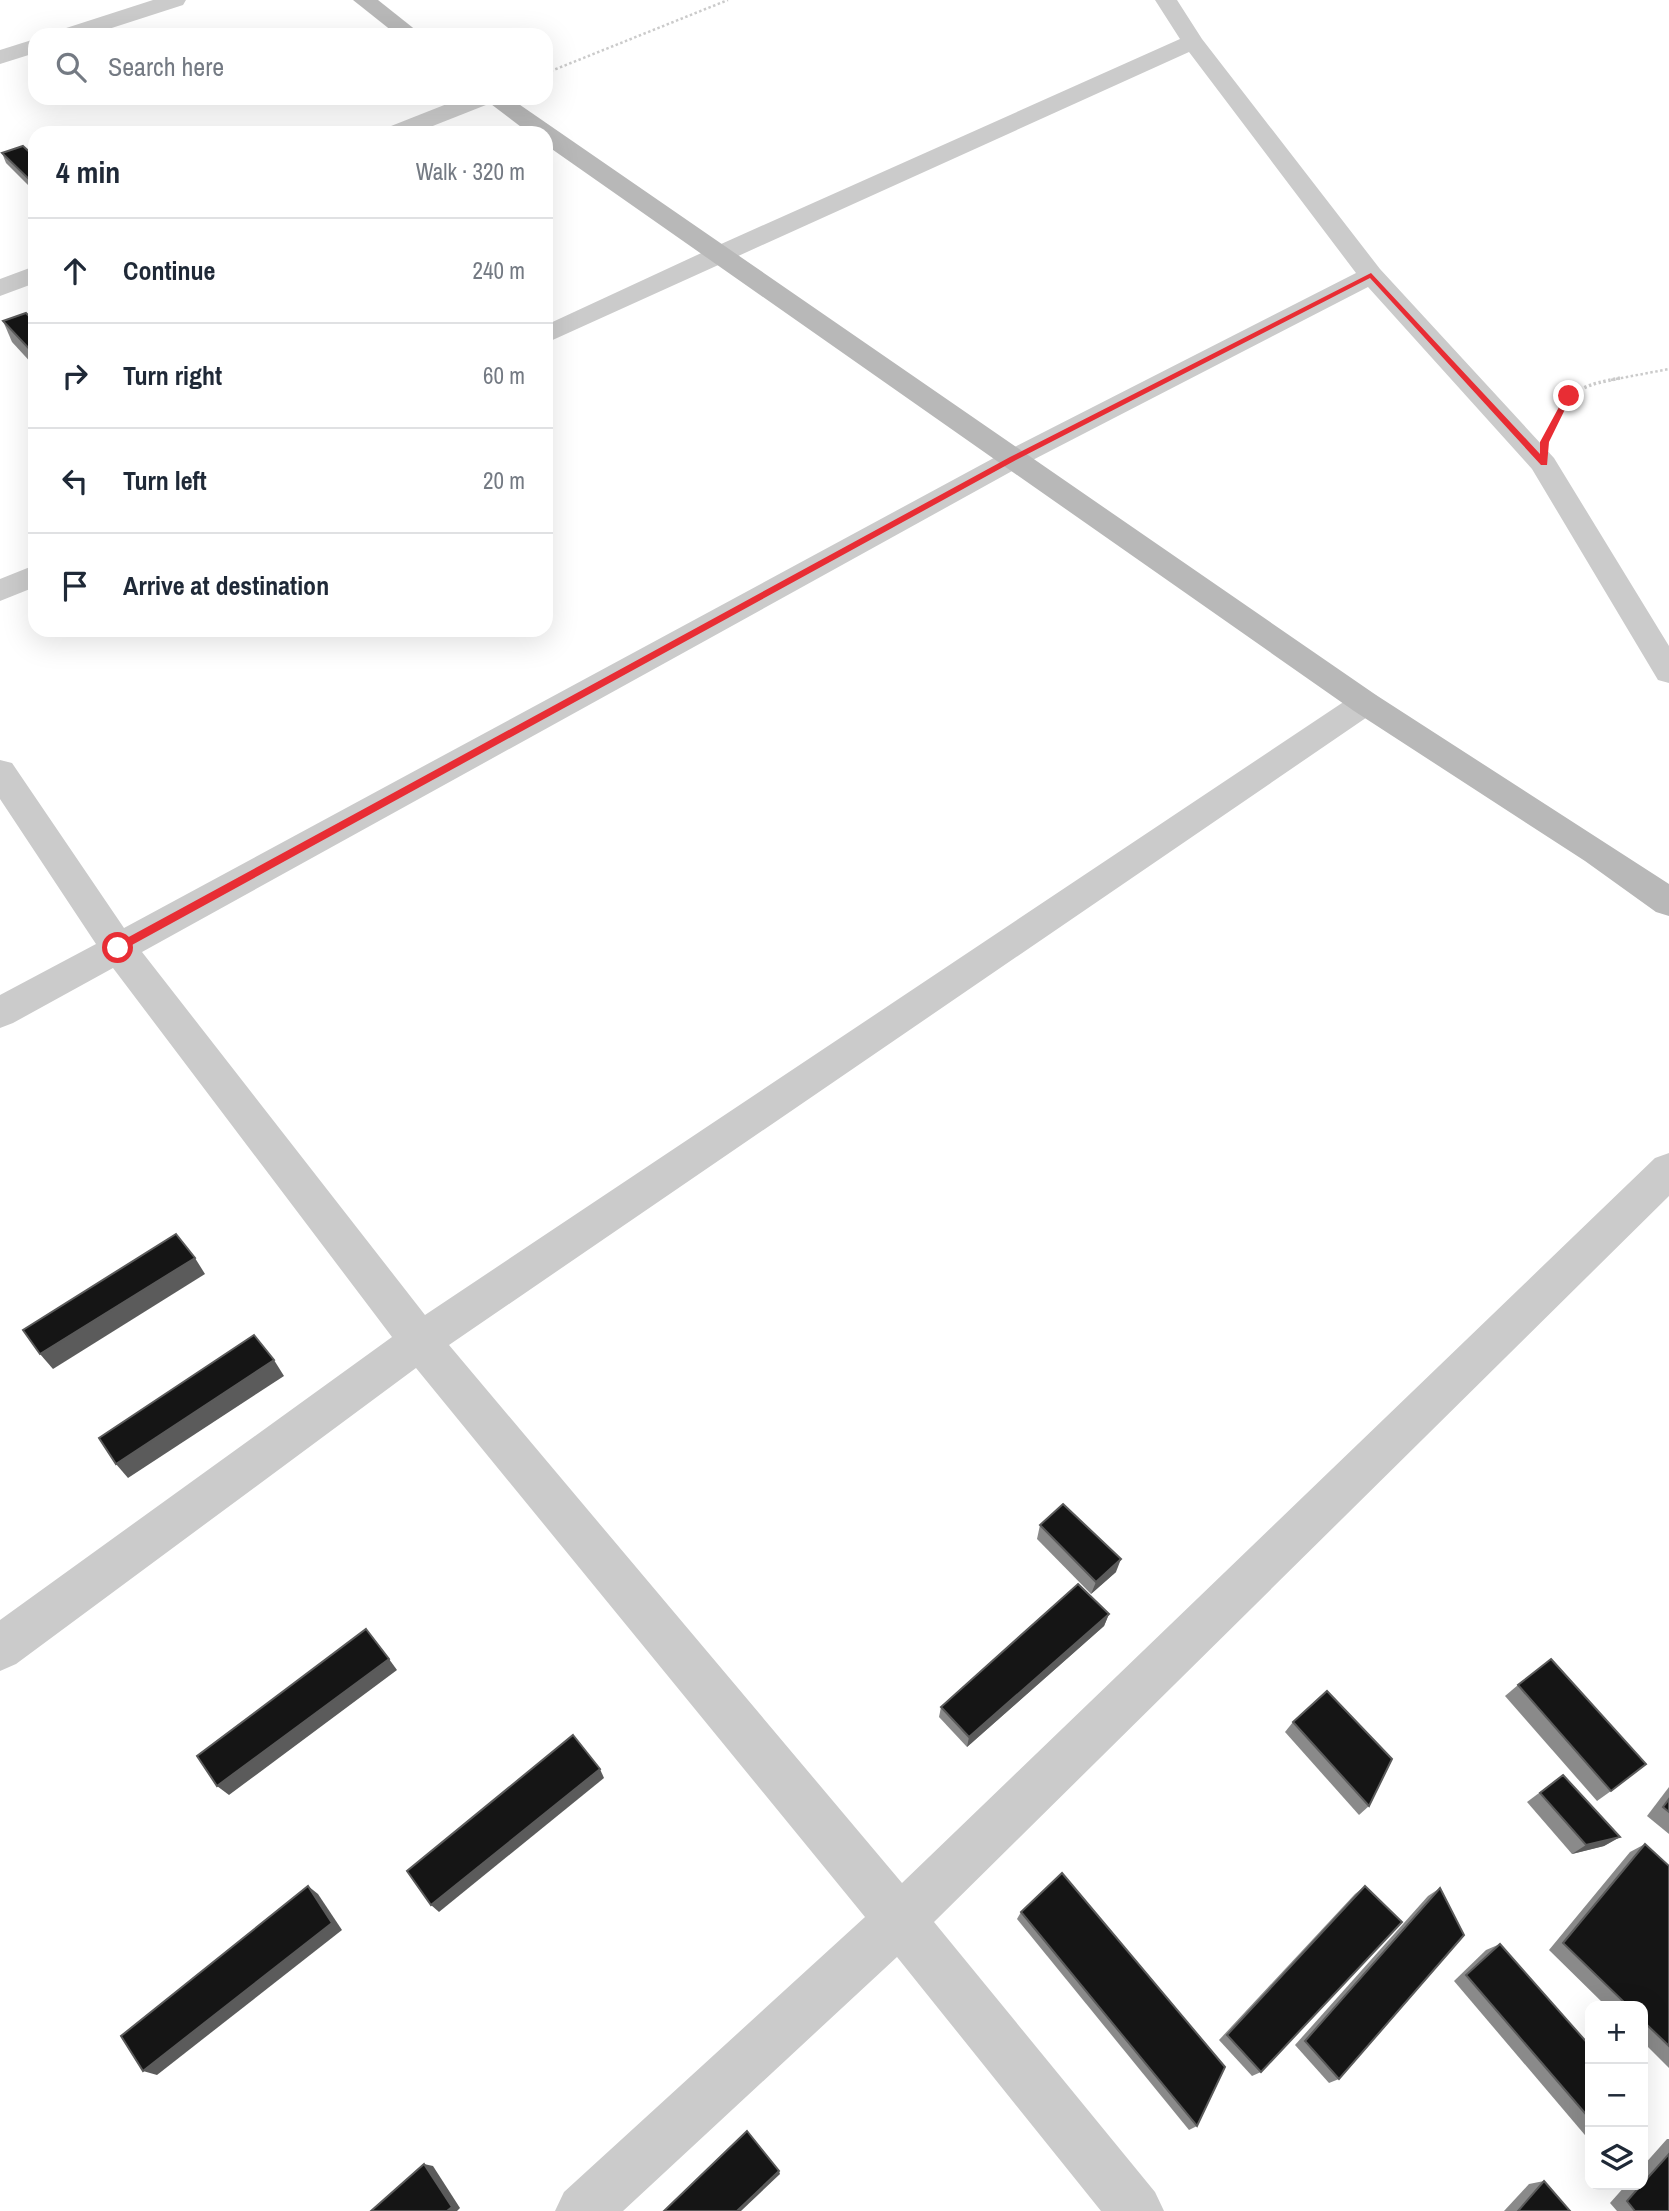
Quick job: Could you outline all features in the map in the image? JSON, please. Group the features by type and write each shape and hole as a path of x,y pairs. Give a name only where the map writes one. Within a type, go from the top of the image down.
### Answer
{"main road":[{"path":"364,0 402,28"},
{"path":"505,105 535,126"},
{"path":"553,139 1365,702 1597,852 1669,902"}],"street":[{"path":"89,28 175,0"},
{"path":"1166,0 1193,42 1371,275 1544,464 1669,672"},
{"path":"553,332 719,254 1193,42"},
{"path":"0,57 28,48"},
{"path":"412,126 464,105"},
{"path":"0,1013 1013,458 1371,275"},
{"path":"0,288 28,277"},
{"path":"0,591 28,578"},
{"path":"0,1648 420,1341 1365,702"},
{"path":"0,772 118,948 420,1341 900,1920 1136,2211"},
{"path":"583,2211 900,1920 1669,1171"}],"path":[{"path":"553,70 728,0"},
{"path":"1544,464 1544,442 1569,396 1591,384 1669,369"}],"building":[{"path":"23,146 28,151 28,178 2,153"},
{"path":"26,313 28,315 28,348 3,321"},
{"path":"176,1234 195,1258 40,1354 23,1330"},
{"path":"254,1335 274,1360 116,1464 99,1438"},
{"path":"1063,1504 1121,1559 1096,1582 1040,1525"},
{"path":"1078,1584 1109,1614 969,1737 941,1707"},
{"path":"366,1629 389,1659 217,1786 197,1756"},
{"path":"1551,1659 1646,1764 1611,1791 1518,1685"},
{"path":"1327,1691 1392,1759 1369,1806 1293,1722"},
{"path":"573,1735 600,1769 431,1905 407,1871"},
{"path":"1563,1775 1620,1837 1586,1845 1540,1793"},
{"path":"1669,1799 1669,1812 1663,1807"},
{"path":"1645,1844 1669,1866 1669,2046 1648,2026 1648,2001 1623,2001 1563,1943"},
{"path":"1062,1873 1225,2067 1197,2126 1021,1912"},
{"path":"308,1886 332,1923 143,2071 121,2036"},
{"path":"1365,1886 1402,1922 1261,2072 1227,2035"},
{"path":"1440,1888 1464,1935 1339,2079 1305,2041"},
{"path":"1500,1944 1585,2040 1585,2113 1466,1975"},
{"path":"747,2131 779,2171 737,2211 664,2211"},
{"path":"1669,2154 1669,2211 1635,2211 1627,2201 1637,2190 1648,2190 1648,2177"},
{"path":"424,2164 452,2207 447,2211 371,2211"},
{"path":"1544,2181 1570,2211 1518,2211"}],"route":[{"path":"118,948 1013,458 1371,275 1544,464 1544,442 1569,396"}]}
